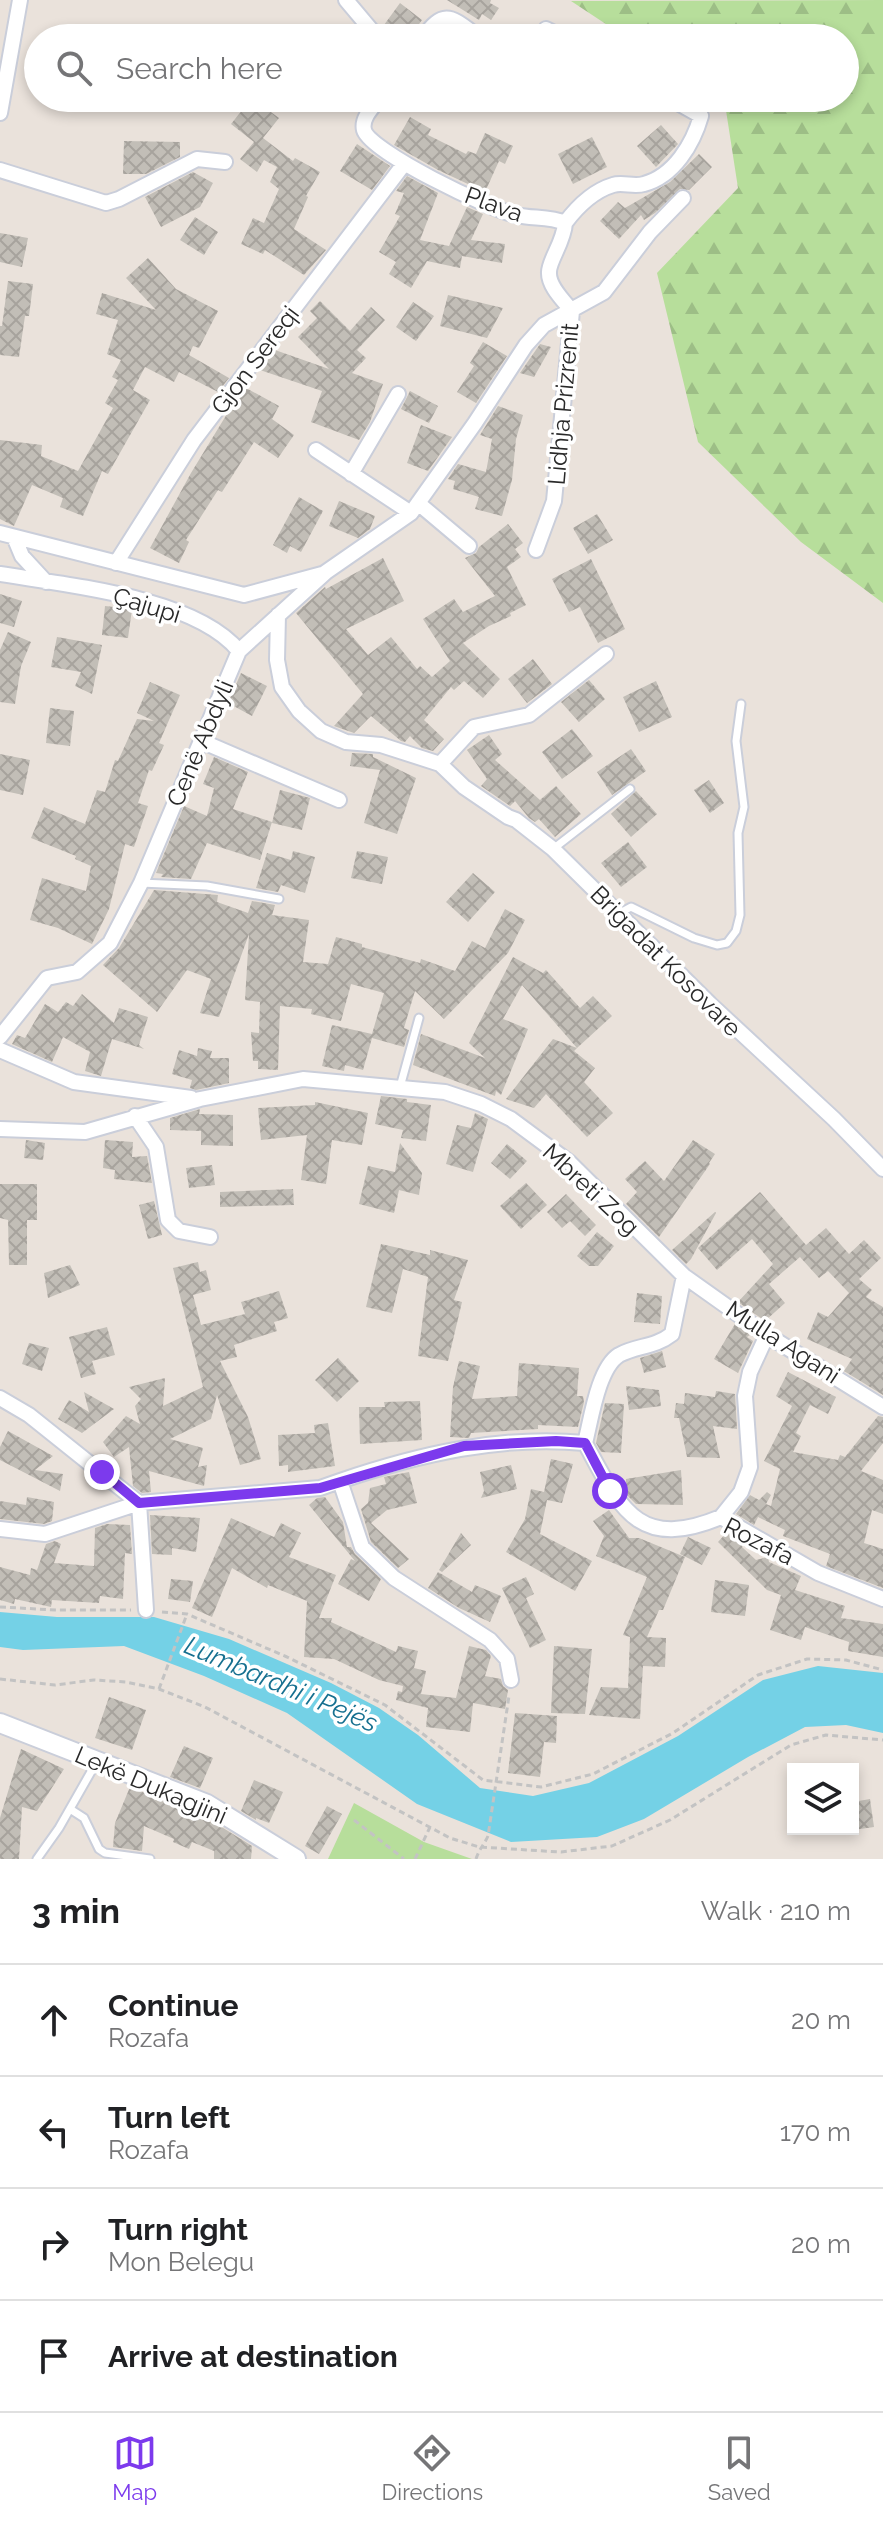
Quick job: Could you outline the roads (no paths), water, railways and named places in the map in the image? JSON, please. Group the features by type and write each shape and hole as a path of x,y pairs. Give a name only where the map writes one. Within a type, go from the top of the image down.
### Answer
{"street":[{"path":"0,113 20,0"},
{"path":"346,0 365,24"},
{"path":"359,0 359,18"},
{"path":"433,24 443,18 459,24"},
{"name":"Plava","path":"369,112 363,129 369,139 404,164 513,215 556,219 565,223"},
{"path":"683,198 650,232 604,292 572,311 553,286 549,272 565,223 579,204 613,185 642,185 663,176 681,157 697,131 701,116 694,112"},
{"path":"0,170 106,203 197,159 225,162"},
{"name":"Gjon Sereqi","path":"116,563 194,440 404,164"},
{"name":"Lidhja Prizrenit","path":"278,615 326,572 414,508 526,345 544,325 572,311"},
{"name":"Lidhja Prizrenit","path":"536,550 554,501 572,311"},
{"path":"351,474 398,394"},
{"path":"316,450 351,474 414,508 469,546"},
{"path":"7,535 46,582"},
{"name":"Lidhja Prizrenit","path":"7,535 244,595 326,572"},
{"name":"Çajupi","path":"0,574 163,606 210,626 239,651"},
{"name":"Cenë Abdyli","path":"0,1037 47,978 77,972 110,943 141,883 239,651 278,615"},
{"name":"Brigadat Kosovare","path":"278,615 277,660 282,687 299,711 321,731 346,742 381,745 440,764 464,787 516,820 553,849 883,1169"},
{"path":"440,764 474,727 529,715 606,654"},
{"path":"201,741 339,800"},
{"name":"Mbreti Zog","path":"0,1050 74,1082 200,1099"},
{"name":"Mbreti Zog","path":"0,1129 85,1132 200,1099 303,1079 445,1092 481,1104 511,1119 569,1162 684,1276"},
{"path":"135,1116 156,1147 168,1220 179,1231 210,1237"},
{"path":"0,1529 45,1534 139,1503 320,1488 464,1446 556,1441 585,1443 607,1368 621,1354 660,1344 672,1334 684,1276"},
{"name":"Mulla Agani","path":"684,1276 767,1335 883,1407"},
{"path":"721,1517 741,1492 750,1467 745,1396 750,1372 767,1335"},
{"path":"0,1398 29,1415 139,1503 146,1610"},
{"name":"Rozafa","path":"585,1443 621,1507 645,1524 686,1527 721,1517 818,1573 883,1599"},
{"path":"340,1481 362,1547 394,1578 490,1640 507,1659 511,1680"},
{"name":"Lekë Dukagjini","path":"0,1723 207,1804 296,1859"}],"lane":[{"path":"619,914 631,907 694,938 717,945 727,943 736,931 740,915 738,833 744,807 736,741 741,704"},
{"path":"553,849 630,789"},
{"path":"141,883 207,886 279,899"},
{"path":"400,1087 419,1018"},
{"path":"37,1859 97,1761"},
{"path":"70,1809 84,1818 99,1849 105,1853 150,1859"}],"water":[{"name":"Lumbardhi i Pejës","path":"0,1612 57,1617 154,1617 229,1639 331,1683 379,1708 418,1735 480,1788 533,1796 589,1783 678,1736 763,1680 818,1666 883,1673 883,1733 846,1725 805,1727 644,1819 597,1837 511,1842 417,1804 287,1713 204,1676 124,1646 23,1650 0,1647"}]}
